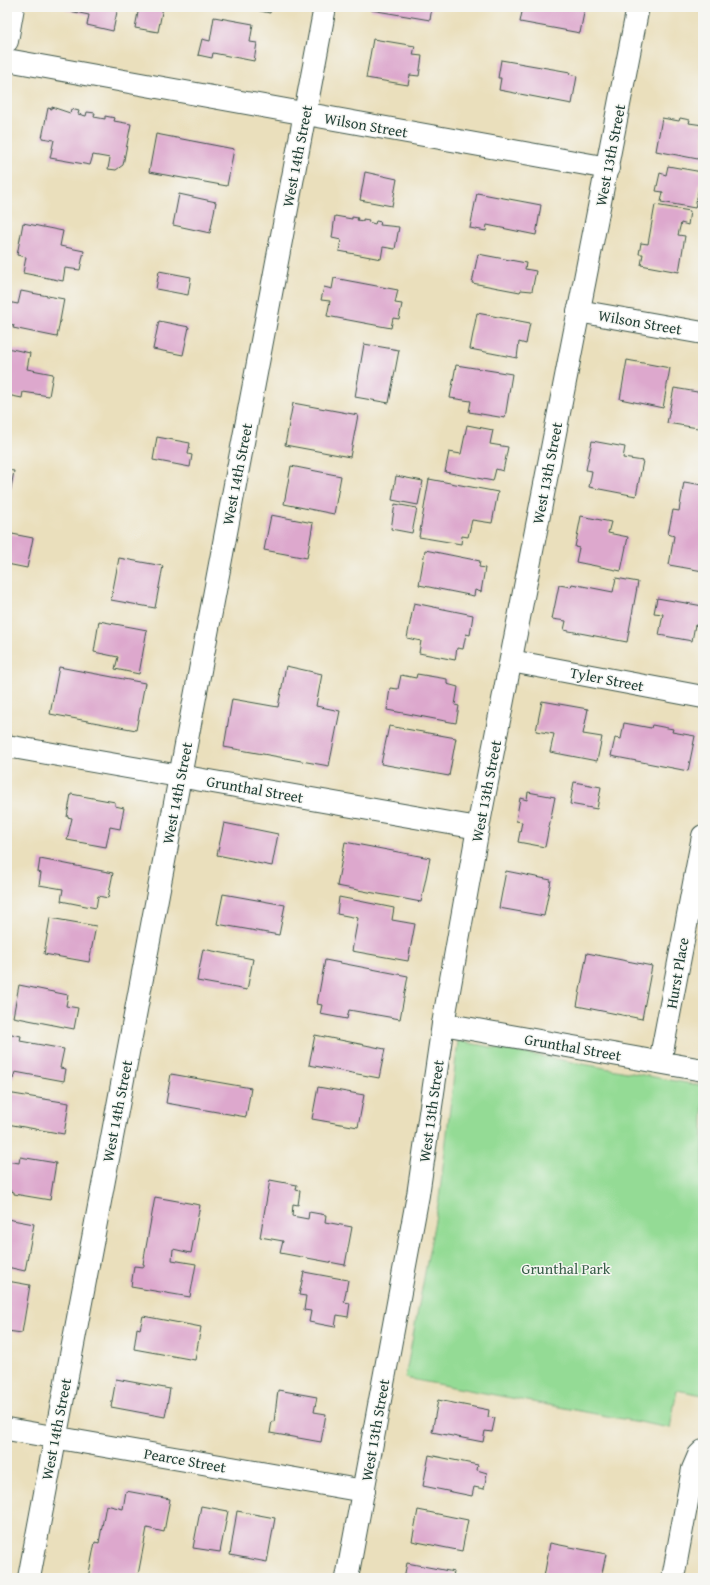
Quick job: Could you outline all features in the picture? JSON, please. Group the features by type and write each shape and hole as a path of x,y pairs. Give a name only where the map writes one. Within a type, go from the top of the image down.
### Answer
{"street":[{"path":"7,41 13,7"},
{"name":"West 14th Street","path":"29,1578 54,1438 325,7"},
{"name":"West 13th Street","path":"347,1578 418,1195 443,1024 478,828 578,311 608,168 638,7"},
{"name":"Wilson Street","path":"7,60 608,168"},
{"name":"Wilson Street","path":"578,311 703,333"},
{"name":"Tyler Street","path":"511,661 703,697"},
{"name":"Grunthal Street","path":"7,746 478,828"},
{"name":"Hurst Place","path":"660,1062 703,836"},
{"name":"Grunthal Street","path":"443,1024 703,1070"},
{"name":"Pearce Street","path":"7,1429 364,1491"},
{"path":"673,1578 693,1470 699,1455 703,1451"}],"green space":[{"name":"Grunthal Park","path":"458,1041 703,1086 703,1395 677,1390 670,1428 405,1378 439,1199"}],"building":[{"path":"66,7 118,7 113,31 87,25 89,15 65,10"},
{"path":"139,7 163,7 158,32 135,28"},
{"path":"242,7 271,7 270,13"},
{"path":"371,7 432,7 430,20 371,10"},
{"path":"523,7 585,8 580,33 520,22"},
{"path":"214,17 253,24 250,42 257,43 254,61 213,53 212,58 198,55 202,39 210,41"},
{"path":"373,39 415,46 413,55 422,56 419,76 410,75 408,85 366,78"},
{"path":"501,60 570,72 569,74 577,76 572,104 499,90 501,78 498,78"},
{"path":"52,107 70,113 71,109 79,111 78,114 86,116 87,112 95,113 94,117 105,119 105,116 115,118 114,121 131,124 123,165 116,170 108,169 110,158 93,155 90,165 50,158 54,140 42,138 48,108 52,109"},
{"path":"662,118 679,121 680,118 690,120 689,123 703,125 703,160 656,151"},
{"path":"156,134 234,149 227,186 149,172"},
{"path":"668,166 702,172 695,208 661,202 663,192 656,191 660,173 666,175"},
{"path":"365,172 397,179 392,206 360,200"},
{"path":"477,193 541,205 536,235 487,225 486,231 470,228"},
{"path":"179,194 216,202 210,233 173,225"},
{"path":"655,205 690,211 688,225 681,223 678,235 685,236 679,272 641,265 643,254 639,254 641,243 648,244"},
{"path":"335,216 352,219 352,217 358,218 357,220 363,221 363,219 369,220 368,222 375,224 376,221 381,222 380,225 399,227 395,249 383,247 381,259 339,251 341,240 332,238"},
{"path":"23,223 63,231 60,246 84,251 80,270 65,268 63,281 23,273 26,257 17,255"},
{"path":"478,254 526,263 525,269 536,271 532,291 521,290 520,292 472,283"},
{"path":"159,271 191,277 188,295 156,289"},
{"path":"334,278 398,290 395,303 402,304 399,319 393,318 391,328 327,316 330,301 321,300 324,287 332,289"},
{"path":"21,291 64,299 57,337 13,328 14,325 7,324 7,302 18,304"},
{"path":"477,313 530,323 526,344 519,342 517,358 470,349"},
{"path":"159,321 189,327 183,355 153,349"},
{"path":"364,344 399,350 389,403 355,397"},
{"path":"7,348 30,353 27,369 53,374 49,396 23,392 22,398 7,395"},
{"path":"627,360 670,368 663,408 620,399"},
{"path":"456,365 512,374 505,418 469,412 471,401 450,398"},
{"path":"674,388 703,393 698,428 667,423"},
{"path":"293,403 358,415 350,457 285,445"},
{"path":"467,425 493,430 490,444 508,447 503,471 496,469 493,481 445,472 449,452 461,454"},
{"path":"157,437 190,443 188,454 192,455 190,467 153,460"},
{"path":"592,441 625,447 623,458 643,461 636,496 589,487 592,471 586,470"},
{"path":"291,466 341,476 334,514 284,504"},
{"path":"7,470 14,471 8,505 7,505"},
{"path":"396,476 423,481 418,505 392,500"},
{"path":"429,479 498,492 492,523 472,520 468,537 462,536 461,544 419,537"},
{"path":"684,482 703,485 703,571 669,565 674,536 668,534 673,510 679,511"},
{"path":"395,504 417,508 412,533 391,529"},
{"path":"271,515 313,523 307,558 264,550"},
{"path":"581,516 611,522 608,533 628,537 621,571 576,562 579,548 575,547"},
{"path":"7,533 33,538 27,568 7,564"},
{"path":"425,550 480,561 479,567 485,568 481,592 475,590 474,596 419,585"},
{"path":"119,558 163,566 155,608 111,600"},
{"path":"616,578 638,582 627,642 564,630 566,621 552,619 559,585 571,587 572,584 613,592"},
{"path":"657,598 703,606 703,627 695,625 692,641 659,635 663,614 654,613"},
{"path":"414,603 473,615 470,635 466,634 463,649 457,648 455,660 419,653 421,641 407,638"},
{"path":"99,621 147,630 139,674 115,669 118,657 94,652"},
{"path":"286,666 322,674 316,706 340,711 329,766 224,747 232,699 278,707"},
{"path":"59,667 145,683 136,730 50,714"},
{"path":"417,674 447,679 447,684 458,687 455,705 459,706 456,723 387,710 390,688 398,689 401,675 416,678"},
{"path":"542,701 588,709 583,734 602,737 597,761 550,752 554,734 536,731"},
{"path":"624,723 651,728 652,725 673,729 672,732 695,736 688,771 611,756 615,738 621,739"},
{"path":"389,726 456,738 449,776 381,764"},
{"path":"574,782 601,787 597,809 570,804"},
{"path":"528,792 555,797 545,847 518,842 522,822 516,821 520,798 527,800"},
{"path":"71,794 115,802 115,806 124,808 120,829 110,827 106,847 67,840 72,818 67,817"},
{"path":"224,823 278,834 272,866 217,855"},
{"path":"345,842 430,858 421,902 337,886"},
{"path":"40,859 113,873 108,898 98,896 96,908 61,901 63,889 39,885 41,873 38,872"},
{"path":"506,871 551,880 544,916 499,908"},
{"path":"223,894 285,905 279,935 217,924"},
{"path":"339,897 394,908 392,920 415,924 408,961 352,951 358,918 337,914"},
{"path":"50,918 96,926 89,962 44,954"},
{"path":"203,949 253,959 247,990 197,981"},
{"path":"587,953 652,966 642,1019 577,1006"},
{"path":"325,960 408,976 400,1019 349,1010 347,1019 320,1014 322,1005 317,1004"},
{"path":"19,985 68,995 66,1006 78,1008 74,1029 13,1017"},
{"path":"7,1033 21,1036 20,1041 64,1049 60,1068 66,1069 64,1081 15,1072 13,1079 7,1078"},
{"path":"315,1035 385,1049 379,1078 309,1065"},
{"path":"171,1074 251,1088 246,1117 166,1103"},
{"path":"318,1087 364,1095 358,1127 312,1119"},
{"path":"7,1093 69,1103 64,1134 7,1124"},
{"path":"20,1157 56,1163 50,1200 14,1194 14,1192 7,1190 7,1161 19,1163"},
{"path":"270,1180 297,1185 296,1190 300,1191 298,1205 293,1204 292,1216 308,1219 309,1212 326,1215 325,1222 352,1227 345,1265 280,1253 283,1241 260,1237"},
{"path":"155,1197 200,1205 191,1253 173,1249 172,1260 196,1264 190,1297 131,1287 134,1266 144,1267 143,1264"},
{"path":"7,1219 34,1224 25,1271 7,1267"},
{"path":"304,1272 348,1280 344,1302 350,1303 348,1317 337,1315 335,1327 309,1322 311,1311 304,1310 306,1296 299,1295"},
{"path":"7,1281 30,1285 22,1333 7,1331"},
{"path":"143,1316 201,1327 195,1360 134,1349 137,1328 140,1329"},
{"path":"116,1379 170,1389 165,1417 111,1407"},
{"path":"278,1390 317,1397 314,1412 326,1414 321,1442 270,1433 272,1421 274,1422"},
{"path":"438,1400 489,1410 488,1417 495,1418 492,1432 485,1431 483,1442 432,1432"},
{"path":"429,1455 478,1465 477,1470 487,1473 484,1489 474,1487 472,1496 423,1486"},
{"path":"126,1491 170,1499 164,1532 147,1528 138,1575 144,1576 144,1578 88,1578 95,1542 99,1543 106,1505 123,1509"},
{"path":"201,1506 228,1511 220,1552 193,1548"},
{"path":"418,1510 468,1520 462,1551 412,1541"},
{"path":"237,1511 275,1518 267,1562 230,1555"},
{"path":"550,1543 606,1554 601,1578 544,1577"},
{"path":"407,1563 454,1572 453,1578 404,1578"},
{"path":"216,1574 235,1577 235,1578 215,1578"}]}
